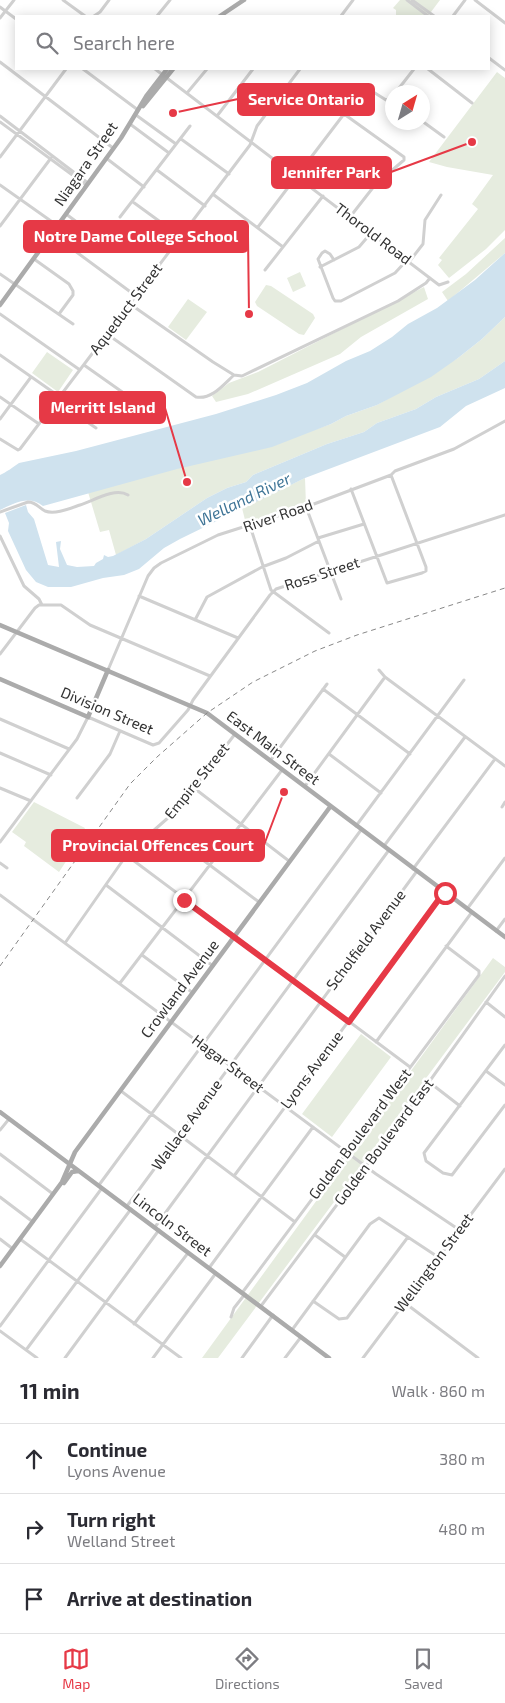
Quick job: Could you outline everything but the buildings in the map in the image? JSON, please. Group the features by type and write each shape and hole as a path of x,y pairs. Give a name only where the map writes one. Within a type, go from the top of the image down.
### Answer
{"main road":[{"path":"222,15 244,0"},
{"name":"Niagara Street","path":"0,305 58,226 167,70"},
{"name":"Niagara Street","path":"164,76 172,70"},
{"name":"East Main Street","path":"0,624 207,713 505,937"},
{"path":"88,717 108,670"},
{"path":"104,682 112,674 130,680"},
{"name":"Division Street","path":"0,679 88,717"},
{"name":"Crowland Avenue","path":"57,1189 64,1178 69,1163 80,1146 330,807"},
{"name":"Lincoln Street","path":"0,1112 329,1358"},
{"path":"57,1154 67,1158 80,1146"},
{"path":"0,1266 57,1189 72,1172 76,1170 81,1172"}],"street":[{"path":"0,18 14,0"},
{"path":"63,0 84,15"},
{"path":"96,15 109,0"},
{"path":"158,15 170,0"},
{"path":"342,15 353,0"},
{"path":"406,0 427,15"},
{"path":"412,0 433,15"},
{"path":"454,15 465,0"},
{"path":"475,0 505,23"},
{"path":"0,7 15,18"},
{"path":"490,59 505,70"},
{"path":"0,62 113,148"},
{"path":"0,157 65,70"},
{"path":"84,70 176,144"},
{"name":"Thorold Road","path":"156,70 430,278 440,285 448,282"},
{"path":"187,93 207,70"},
{"path":"217,116 252,70"},
{"name":"Aqueduct Street","path":"0,439 18,450 229,174 250,145 259,122 299,70"},
{"path":"401,85 413,70"},
{"path":"429,70 472,103"},
{"path":"258,227 363,89 367,88 385,99"},
{"path":"344,114 404,157 403,163 375,185 350,217"},
{"path":"0,116 18,133"},
{"path":"0,122 87,184"},
{"path":"130,124 169,153"},
{"path":"120,218 190,126"},
{"path":"430,127 444,137"},
{"path":"181,139 229,174"},
{"path":"0,226 51,158"},
{"path":"106,158 144,187"},
{"path":"351,167 375,185"},
{"path":"157,170 205,206"},
{"path":"0,184 58,226"},
{"path":"214,194 283,247"},
{"path":"265,270 323,196"},
{"path":"334,260 328,252 324,251 318,259 332,298 335,301 341,301 395,273 423,244 425,220 441,196"},
{"path":"133,202 181,237"},
{"path":"66,214 101,240"},
{"path":"320,267 359,247 372,233"},
{"path":"52,234 136,296"},
{"path":"34,259 69,284 74,292 59,314"},
{"path":"0,274 73,324"},
{"path":"130,304 234,375 242,376 382,309 412,293 430,278"},
{"path":"0,314 80,370"},
{"path":"107,334 187,391 200,398 218,390 234,375"},
{"path":"0,363 2,357 31,377 96,428"},
{"path":"84,365 152,413"},
{"path":"0,419 31,377"},
{"path":"0,397 39,424"},
{"name":"River Road","path":"108,670 151,572 157,565 213,538 306,507 454,449 505,421"},
{"path":"351,489 387,583 426,571 391,475"},
{"path":"0,512 27,502 33,502 45,511 52,512 118,492 128,495"},
{"path":"306,507 342,599"},
{"name":"Ross Street","path":"190,705 273,592 280,588 505,515"},
{"path":"196,620 207,597 262,567 286,558 319,540 364,524"},
{"path":"250,526 268,585 273,592 329,633"},
{"path":"0,536 24,586 39,599 42,605"},
{"path":"140,596 238,638"},
{"path":"0,654 35,608 42,605 63,605 90,625 210,676"},
{"path":"379,670 385,678 505,766"},
{"path":"304,787 385,678"},
{"path":"356,826 464,680"},
{"path":"270,761 327,684"},
{"path":"323,689 410,754"},
{"name":"Division Street","path":"88,717 155,745 162,741 190,705"},
{"path":"0,842 80,735 88,717"},
{"path":"0,719 69,750"},
{"path":"77,798 110,754 120,731"},
{"name":"Empire Street","path":"65,943 126,856 173,814 235,734"},
{"path":"384,846 465,737"},
{"path":"0,753 51,774"},
{"path":"329,754 381,793"},
{"name":"Scholfield Avenue","path":"65,1358 106,1302 206,1156 495,759"},
{"path":"120,983 282,770"},
{"path":"0,788 31,801"},
{"path":"194,788 289,861"},
{"path":"502,807 505,802"},
{"path":"0,1326 50,1260 202,1045 361,830"},
{"path":"102,837 410,1067"},
{"path":"187,848 259,902"},
{"name":"Wallace Avenue","path":"26,1350 78,1281 179,1135 389,850"},
{"path":"376,1042 446,946 505,858"},
{"path":"0,863 8,868"},
{"path":"106,885 213,966"},
{"name":"Lyons Avenue","path":"234,1176 444,892"},
{"name":"Hagar Street","path":"0,895 365,1166 458,1229"},
{"path":"496,930 505,919"},
{"name":"Golden Boulevard West","path":"231,1317 234,1308 244,1293 295,1222 478,975 479,971 446,946"},
{"path":"142,955 193,993"},
{"name":"Golden Boulevard East","path":"261,1306 429,1082 505,976"},
{"path":"486,1002 505,1017"},
{"path":"505,1046 424,1153 426,1161 443,1173 452,1175 505,1106"},
{"path":"486,1071 505,1085"},
{"path":"429,1082 460,1106"},
{"path":"120,1091 295,1222"},
{"path":"0,1130 10,1119"},
{"path":"209,1268 260,1196 313,1127"},
{"path":"0,1154 53,1194"},
{"name":"Wellington Street","path":"363,1358 505,1168"},
{"path":"0,1197 33,1222"},
{"path":"292,1330 370,1224 379,1218 438,1257"},
{"path":"315,1235 345,1257"},
{"path":"313,1301 340,1319 347,1318 408,1236"},
{"path":"20,1239 181,1358"},
{"path":"0,1240 13,1249"},
{"path":"134,1324 188,1252"},
{"path":"153,1358 216,1273"},
{"path":"404,1302 478,1358"},
{"path":"242,1358 273,1316"},
{"path":"0,1331 36,1358"},
{"path":"286,1358 301,1337"}],"shaded area":[{"path":"400,0 440,0 429,15 396,15 396,10 393,8"},
{"path":"497,72 505,78 505,230 486,249 449,278 438,265 442,260 439,258 478,209 472,204 493,175 429,162"},
{"path":"505,238 505,253 448,301 442,292 466,274"},
{"path":"300,272 306,286 293,292 287,278"},
{"path":"266,285 271,286 313,314 315,318 304,335 299,334 257,306 255,302"},
{"path":"424,287 428,299 361,337 340,354 248,394 216,402 212,396 229,383 258,372"},
{"path":"188,299 207,312 186,340 168,327"},
{"path":"505,317 505,361 479,379 436,397 416,409 377,423 364,432 327,444 253,475 246,482 227,488 207,498 146,539 116,555 109,530 100,532 88,492 294,437 377,405 458,358"},
{"path":"47,352 73,370 58,392 32,373"},
{"path":"305,478 306,505 246,524 242,508"},
{"path":"34,802 85,828 59,872 24,846 26,842 12,832"},
{"path":"493,958 505,967 505,972 218,1358 202,1358"},
{"path":"361,1034 391,1057 332,1137 302,1114"}],"water":[{"path":"505,253 505,317 482,339 431,377 377,405 272,447 177,469 43,506 32,501 22,501 0,510 0,475 19,463 76,451 216,414 307,383 346,361 370,351 408,324 437,308 475,280"},
{"name":"Welland River","path":"505,361 505,388 466,406 440,427 305,478 180,539 164,548 139,569 124,575 103,578 71,587 48,587 36,582 26,570 8,531 9,523 5,513 26,505 28,512 34,519 48,565 59,567 56,542 61,541 60,549 67,565 77,567 94,566 103,559 104,555 108,557 113,556 146,539 207,498 227,488 246,482 253,475 327,444 364,432 377,423 416,409 436,397 479,379"}],"railway":[{"path":"0,966 130,784 157,757 207,713 253,682 315,651 357,635 505,588"}],"place":[{"name":"Service Ontario","path":"173,113"},
{"name":"Jennifer Park","path":"472,142"},
{"name":"Notre Dame College School","path":"249,314"},
{"name":"Merritt Island","path":"187,482"},
{"name":"Provincial Offences Court","path":"284,792"}],"route":[{"path":"184,900 349,1022 445,893"}]}
